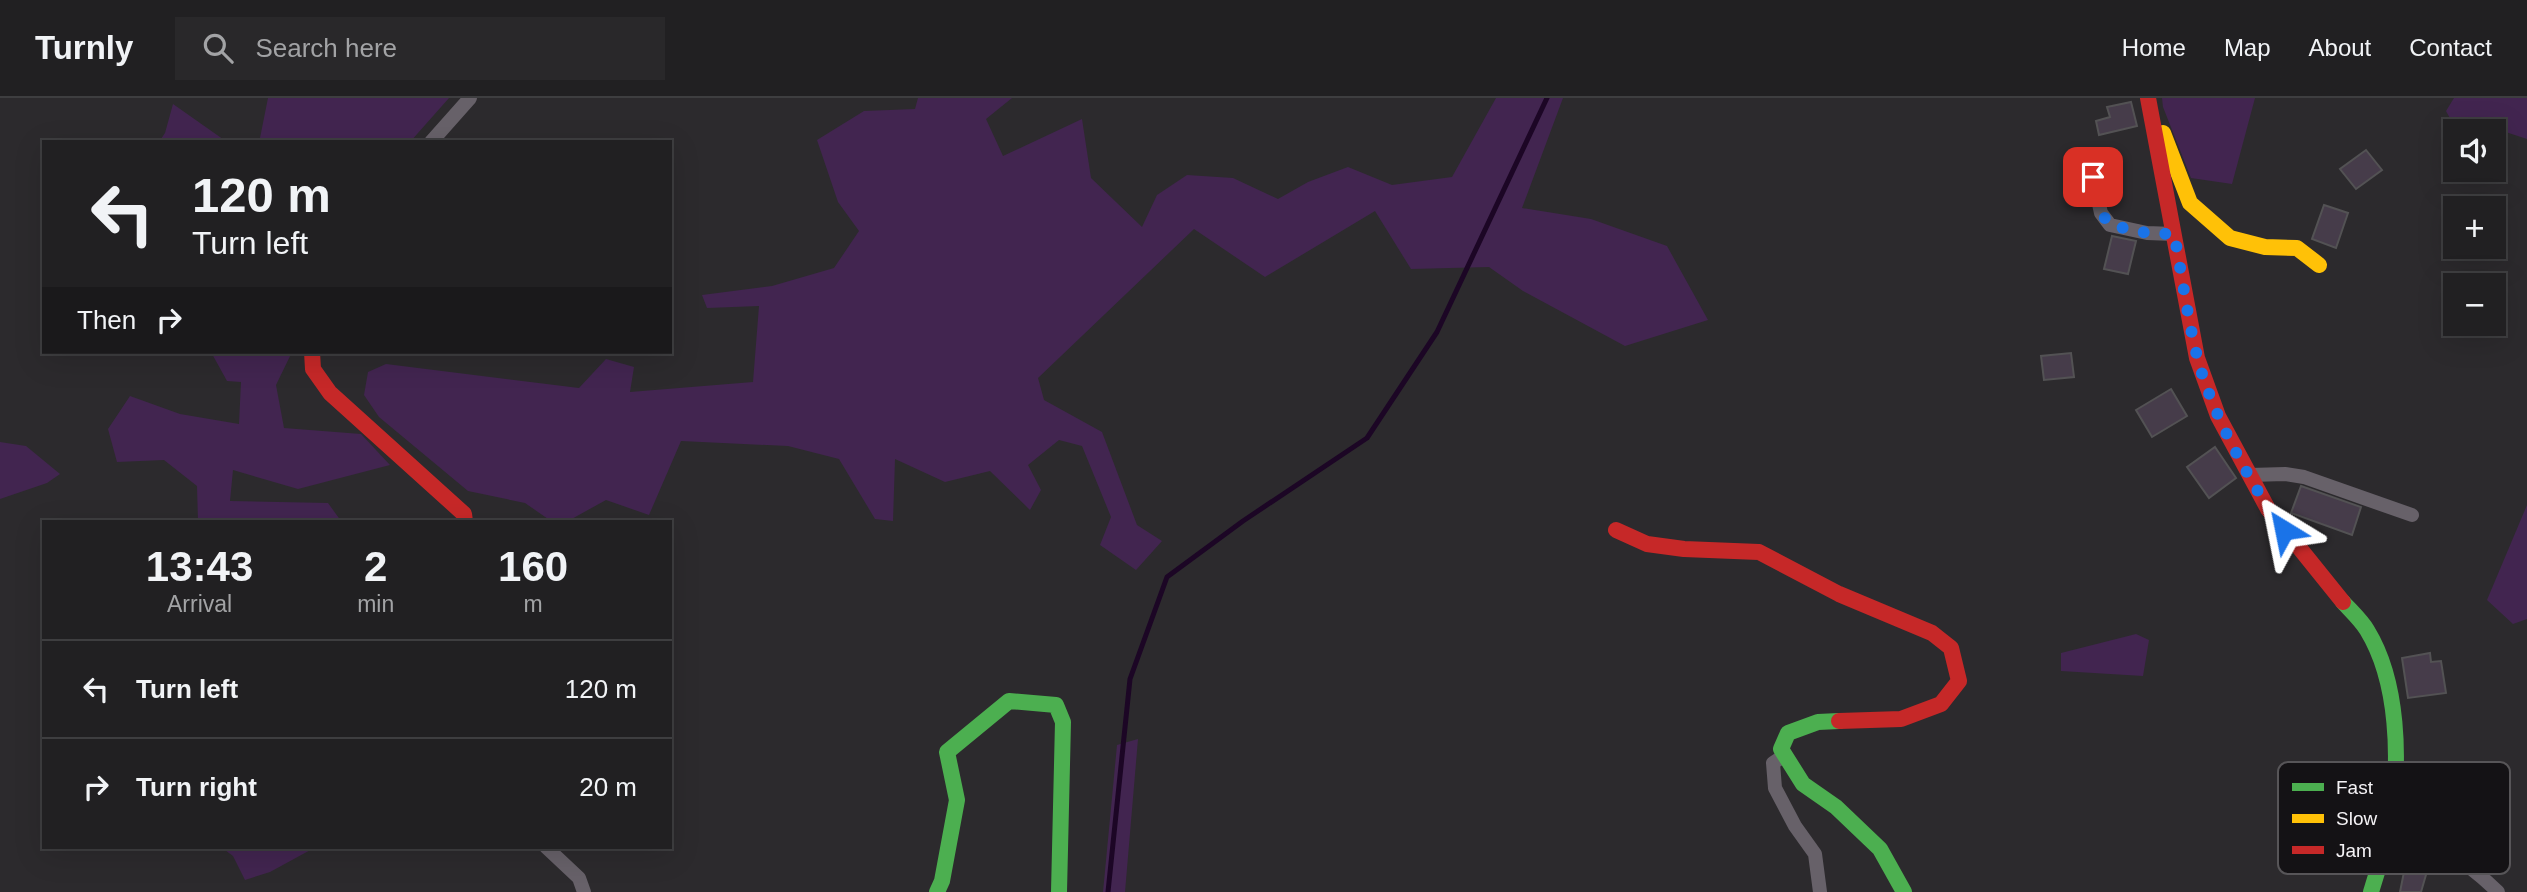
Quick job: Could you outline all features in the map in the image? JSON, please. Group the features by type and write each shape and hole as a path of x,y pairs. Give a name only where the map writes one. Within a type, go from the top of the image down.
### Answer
{"street":[{"path":"433,140 470,98"},
{"path":"2149,98 2197,358 2218,416 2268,509 2367,630 2382,663 2396,723 2394,762"},
{"path":"2149,98 2190,203 2230,238 2265,247 2297,248 2319,265"},
{"path":"2093,177 2101,213 2110,225 2147,233 2174,234"},
{"path":"312,354 313,369 330,393 430,480 464,514 465,520"},
{"path":"2250,475 2285,474 2304,477 2413,515"},
{"path":"1616,530 1647,544 1684,550 1759,552 1839,594 1932,633 1951,648 1959,681 1941,704 1901,719 1818,722 1788,733 1782,749 1803,784 1836,807 1880,849 1904,892"},
{"path":"937,892 942,881 957,800 947,752 1009,701 1056,705 1063,722 1059,892"},
{"path":"1785,755 1773,763 1775,788 1815,854 1820,892"},
{"path":"548,849 579,878 584,892"},
{"path":"2371,892 2376,874"},
{"path":"2479,874 2498,892"}],"shaded area":[{"path":"268,98 449,98 412,140 256,140 260,138"},
{"path":"918,98 1012,98 986,119 1003,156 1082,119 1091,178 1142,227 1157,195 1187,175 1233,178 1278,199 1308,182 1348,167 1392,185 1452,177 1496,98 1563,98 1522,208 1591,219 1667,246 1708,320 1625,346 1523,291 1489,267 1411,269 1375,211 1265,277 1194,229 1038,378 1044,400 1102,432 1137,525 1162,541 1136,570 1100,545 1111,517 1082,446 1059,440 1028,465 1041,490 1030,510 990,471 945,482 895,459 893,521 875,519 839,459 788,446 681,441 649,515 606,500 570,520 550,520 525,503 468,491 379,417 364,395 368,372 386,364 579,388 606,359 634,367 630,392 753,382 759,306 707,308 702,295 772,286 834,268 859,231 838,202 817,140 864,111 915,109"},
{"path":"2162,98 2255,98 2232,184 2191,178 2163,107"},
{"path":"2454,98 2527,98 2527,139 2506,132 2506,119 2450,119 2446,111"},
{"path":"173,104 224,140 160,140"},
{"path":"212,354 291,354 276,385 284,428 361,434 390,465 298,489 233,470 230,501 328,503 340,520 198,520 197,486 164,460 117,462 108,429 130,396 180,414 239,424 241,382 227,381"},
{"path":"0,442 26,446 60,474 47,483 0,499"},
{"path":"2527,505 2527,619 2513,624 2487,600"},
{"path":"2136,634 2149,640 2143,676 2061,671 2061,653"},
{"path":"1138,739 1125,892 1103,892 1117,745"},
{"path":"224,849 312,849 270,872 245,880 233,856"}],"building":[{"path":"2131,102 2137,126 2099,135 2096,121 2110,117 2107,107"},
{"path":"2366,150 2382,170 2356,189 2340,169"},
{"path":"2324,205 2348,213 2336,248 2312,239"},
{"path":"2112,236 2136,241 2128,274 2104,269"},
{"path":"2071,353 2074,377 2044,380 2041,356"},
{"path":"2171,389 2187,416 2152,437 2136,410"},
{"path":"2215,447 2236,478 2209,498 2187,467"},
{"path":"2301,486 2361,507 2352,535 2291,513"},
{"path":"2430,653 2431,662 2441,661 2446,693 2408,698 2402,658"},
{"path":"2404,874 2426,874 2421,892 2400,892"}],"waterway":[{"path":"1108,892 1130,679 1167,577 1243,521 1367,438 1437,332 1547,98"}],"traffic: fast":[{"path":"2343,602 2365,626 2386,673 2394,722 2396,762"},
{"path":"937,892 942,881 957,800 947,752 1009,701 1056,705 1063,722 1059,892"},
{"path":"1839,721 1818,722 1788,733 1781,749 1803,784 1836,807 1880,849 1904,892"},
{"path":"2371,892 2377,874"}],"traffic: slow":[{"path":"2163,133 2190,203 2230,238 2265,247 2297,248 2319,265"}],"traffic: jam":[{"path":"2148,98 2197,358 2218,416 2268,509 2343,602"},
{"path":"312,354 313,369 330,393 464,514 465,520"},
{"path":"1616,530 1647,544 1684,549 1759,552 1839,594 1932,633 1951,648 1959,681 1941,704 1901,719 1839,721"}],"route":[{"path":"2093,177 2101,213 2110,225 2147,233 2174,234 2197,358 2218,416 2268,509 2284,530"}]}
